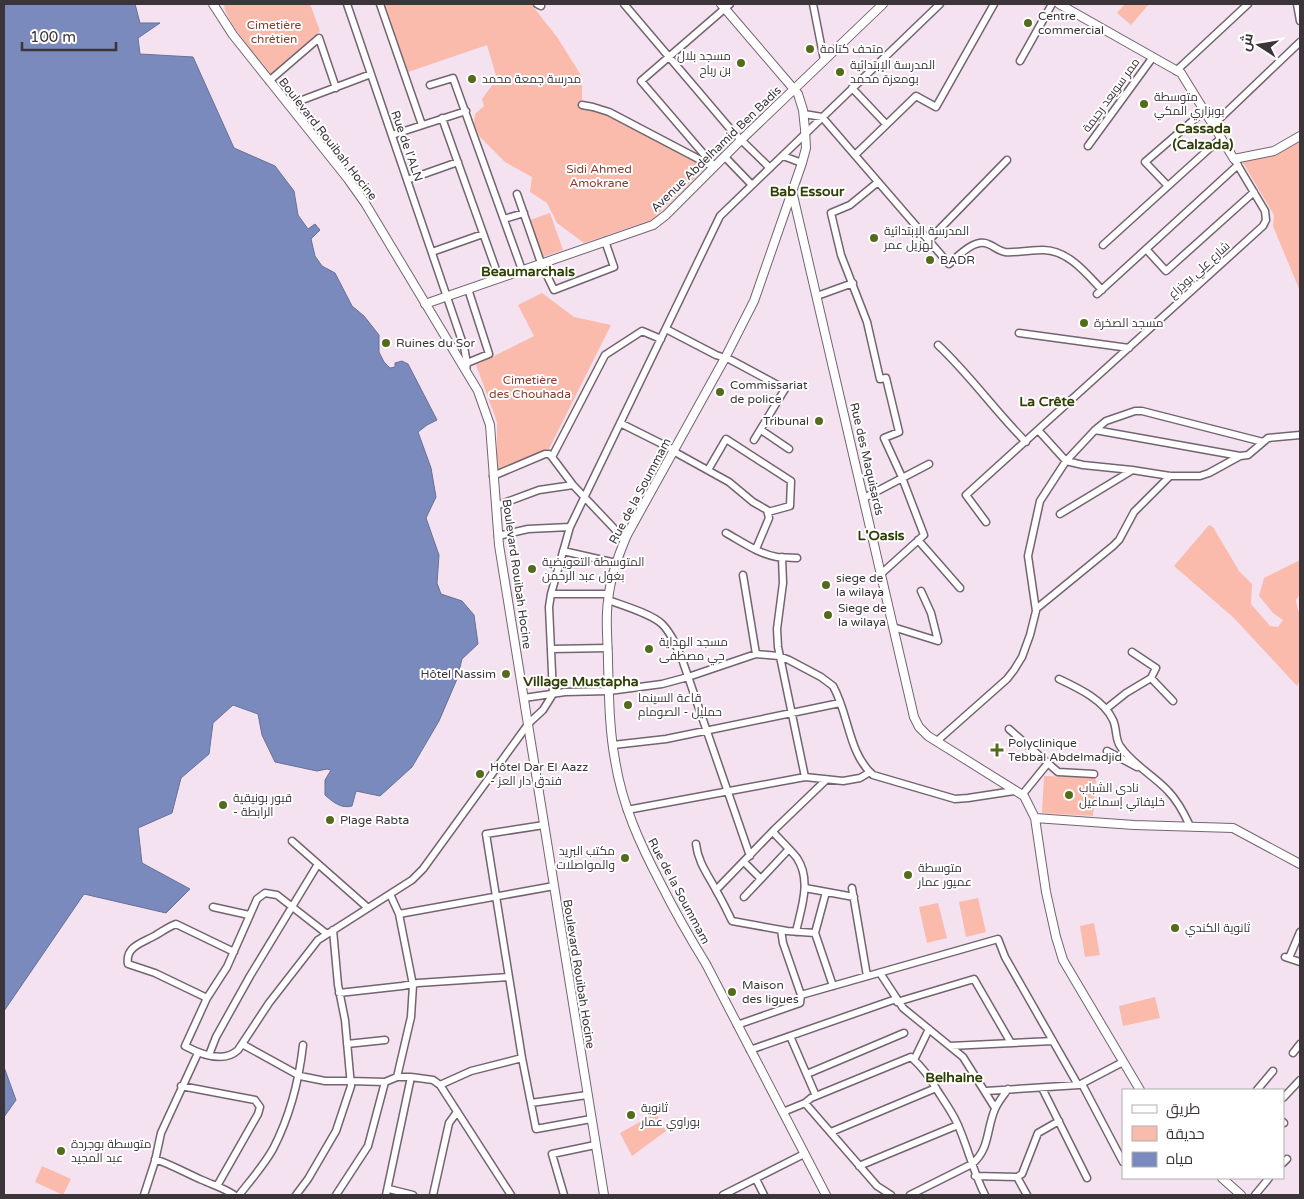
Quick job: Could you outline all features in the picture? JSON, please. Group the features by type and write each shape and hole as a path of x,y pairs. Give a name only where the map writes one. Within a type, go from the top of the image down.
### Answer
{"main road":[{"name":"Boulevard Rouibah Hocine","path":"213,4 225,25 354,187 425,304 466,367 478,391 490,425 498,536 604,1195"},
{"name":"Avenue Abdelhamid Ben Badis","path":"425,304 653,225 666,215 724,156 883,4"},
{"path":"1059,4 1181,73 1236,162 1274,151 1300,136"},
{"name":"Rue de la Soummam","path":"725,5 800,98 804,114 806,148 754,301 625,540 616,563 608,597 609,691 613,745 619,783 642,848 687,934 706,964 826,1195"},
{"name":"Rue des Maquisards","path":"792,191 914,717 923,732 1022,795"},
{"path":"1022,795 1035,818 1046,892 1063,960 1139,1089"},
{"path":"1035,818 1233,828 1300,864"},
{"path":"1223,1179 1241,1195"}],"street":[{"name":"Rue de l'ALN","path":"347,4 464,347 466,367"},
{"path":"380,4 422,125"},
{"path":"624,4 741,140 770,168"},
{"path":"813,4 824,60"},
{"path":"327,934 274,894 265,893 259,896 227,967 207,998 185,1046 198,1053 219,1057 230,1056 238,1050 269,1002 318,940 412,880 423,869 529,723 543,710 553,694 550,649 551,594 570,527 720,216 940,4"},
{"path":"855,154 916,96 936,107 994,4"},
{"path":"1020,61 1052,4"},
{"path":"1176,71 1248,4"},
{"path":"1296,4 1300,21"},
{"path":"714,166 641,80 670,57 725,5"},
{"path":"270,81 319,38 336,88"},
{"path":"1212,125 1300,42"},
{"name":"ممر سويعد رحيمة","path":"1088,146 1153,57"},
{"path":"289,105 371,74"},
{"path":"430,85 453,78 522,270"},
{"path":"852,88 886,124"},
{"path":"582,106 609,112 714,166"},
{"path":"392,135 466,111"},
{"path":"1168,186 1145,162 1204,111"},
{"path":"804,114 822,117 948,264 971,247 982,243 988,243 998,250 1006,252 1054,251 1074,263 1099,292 1236,162 1254,192 1166,271 1146,249"},
{"path":"442,118 499,278"},
{"path":"1103,245 1221,138"},
{"path":"724,156 752,185"},
{"path":"783,156 802,163"},
{"path":"928,241 1007,160"},
{"path":"407,180 458,162"},
{"path":"878,182 850,206 831,213 841,256 867,322 880,379 886,378 895,412 894,418 899,432 884,438 924,535 882,573"},
{"name":"شارع علي بوذراع","path":"986,522 966,495 1258,232 1266,220 1265,211 1254,192"},
{"path":"517,194 541,263 554,290 614,267 605,241"},
{"path":"504,219 524,213"},
{"path":"432,252 483,234"},
{"path":"817,296 853,283"},
{"path":"466,367 489,354 468,289"},
{"path":"666,330 785,389 754,440"},
{"path":"552,457 605,355 642,331 661,339"},
{"path":"1019,333 1129,348"},
{"path":"938,345 1026,442"},
{"path":"937,741 1000,686 1014,670 1030,635 1036,608 1028,563 1028,550 1040,501 1066,461 1095,430 1106,421 1135,411 1142,411 1263,442"},
{"path":"620,424 674,451 729,482 753,502 767,510 769,518 756,549"},
{"path":"761,430 789,449"},
{"path":"1038,430 1066,461 1083,465 1170,476 1200,476 1240,456"},
{"path":"1095,430 1240,456 1248,455 1268,438 1300,435"},
{"path":"708,470 726,439 791,482 790,506 768,512"},
{"path":"494,476 545,454 550,454 573,484 625,540"},
{"path":"864,498 929,464"},
{"path":"1060,514 1132,470"},
{"path":"1036,608 1119,540 1134,512 1170,476"},
{"path":"496,506 539,490 573,484"},
{"path":"498,536 528,529 570,527"},
{"path":"726,533 756,549 778,557 797,558"},
{"path":"918,540 960,588"},
{"path":"563,550 616,563"},
{"path":"782,557 783,583 777,635 779,656 804,777"},
{"path":"743,574 756,654"},
{"path":"893,627 938,641 930,613 921,592"},
{"path":"551,594 608,597 661,622 674,642 683,662 750,856"},
{"path":"550,649 608,648"},
{"path":"1106,709 1126,693 1151,678 1156,668 1132,652"},
{"path":"524,698 553,694 609,691 662,684 756,654 779,656 802,666 828,681 835,690 857,752 866,768 877,777 955,799 1014,791"},
{"path":"1151,678 1173,702"},
{"path":"1059,679 1075,687 1106,709 1114,720 1118,745 1168,791 1181,808 1190,826"},
{"path":"613,745 666,739 840,703"},
{"path":"1009,729 1058,772 1094,774"},
{"path":"1107,751 1143,770"},
{"path":"1022,795 1048,763"},
{"path":"627,810 804,777 843,781 860,778 870,772"},
{"path":"716,890 826,780"},
{"path":"544,824 486,834 522,1058 536,1129 591,1119"},
{"path":"773,832 796,858 802,870 805,888 796,932"},
{"path":"292,841 368,908"},
{"path":"696,844 697,853 708,878 732,921 815,934"},
{"path":"744,897 789,849"},
{"path":"744,862 761,879"},
{"path":"209,1055 224,1023 291,906 318,864"},
{"path":"399,914 554,886"},
{"path":"805,888 854,898"},
{"path":"852,888 866,976"},
{"path":"826,892 815,934 832,986"},
{"path":"390,894 399,914 413,984 410,1017 397,1077"},
{"path":"213,907 249,915"},
{"path":"207,998 155,973 128,964 127,957 133,947 176,924 234,952"},
{"path":"296,1195 308,1179 336,1131 340,1115 347,1100 350,1082 333,930"},
{"path":"737,1025 800,1003 801,995 781,930"},
{"path":"1300,932 1287,958 1300,962"},
{"path":"801,995 998,939 1053,1042 1080,1085 1122,1160"},
{"path":"880,973 897,1001 964,1057 995,1108"},
{"path":"339,992 418,982 509,977"},
{"path":"750,1050 897,1001 974,979 1011,1043"},
{"path":"914,1060 929,1029"},
{"path":"807,1074 904,1033"},
{"path":"790,1036 816,1096"},
{"path":"347,1044 385,1040"},
{"path":"950,1046 1053,1042"},
{"path":"242,1044 300,1076 325,1081 384,1082 397,1077 433,1080 440,1085 511,1195"},
{"path":"1293,1053 1300,1044"},
{"path":"239,1195 273,1150 285,1123 300,1076 303,1045"},
{"path":"144,1195 161,1133 181,1086 198,1053"},
{"path":"783,1112 816,1096 911,1057 930,1078 958,1125 975,1176 985,1195"},
{"path":"440,1085 471,1071 522,1058"},
{"path":"986,1091 1080,1085 1123,1062"},
{"path":"1259,1089 1273,1070"},
{"path":"411,1077 387,1192 412,1195"},
{"path":"1284,1097 1300,1081"},
{"path":"336,1195 368,1146 384,1082"},
{"path":"181,1086 255,1100 260,1107 258,1114 218,1186"},
{"path":"831,1132 936,1088"},
{"path":"1042,1088 1087,1178"},
{"path":"910,1195 972,1164 980,1158 984,1151 995,1108 1008,1089"},
{"path":"531,1103 587,1096"},
{"path":"805,1103 877,1186 891,1195"},
{"path":"433,1195 449,1123 457,1112"},
{"path":"975,1176 1017,1177 1022,1174 1038,1133 1058,1121"},
{"path":"859,1166 958,1125"},
{"path":"564,1195 552,1154 595,1146"},
{"path":"722,1195 804,1154"},
{"path":"155,1159 173,1165 234,1195"},
{"path":"1017,1177 1027,1195"},
{"path":"756,1179 764,1195"},
{"path":"1255,1195 1268,1179"}],"green space":[{"name":"Cimetière chrétien","path":"224,4 310,4 320,31 271,74 236,30 226,12"},
{"name":"Sidi Ahmed Amokrane","path":"385,4 531,4 557,37 582,77 582,108 607,115 697,162 702,171 652,220 584,243 557,223 547,203 530,192 532,177 505,162 480,137 474,124 475,114 484,106 482,99 497,79 487,45 408,72"},
{"path":"1125,4 1149,4 1131,25 1117,13"},
{"path":"1300,141 1300,291 1273,226 1274,215 1242,161 1272,155 1286,150"},
{"path":"550,213 563,250 543,257 530,220"},
{"name":"Cimetière des Chouhada","path":"542,293 574,317 611,325 549,449 497,471 497,422 476,365 534,336 518,305"},
{"path":"1209,525 1213,527 1239,571 1252,584 1251,604 1270,626 1278,627 1283,620 1273,613 1259,596 1264,578 1300,561 1300,594 1296,600 1298,611 1300,612 1300,679 1297,686 1234,618 1174,566"},
{"name":"نادي الشباب خليفاتي إسماعيل","path":"1044,776 1096,778 1093,816 1042,813"},
{"path":"978,898 986,932 966,937 959,902"},
{"path":"938,903 947,938 927,943 919,907"},
{"path":"1094,923 1100,955 1085,957 1080,926"},
{"path":"1155,997 1160,1018 1123,1026 1119,1006"},
{"path":"656,1113 666,1131 632,1156 620,1133"},
{"path":"42,1166 71,1179 63,1195 35,1182"}],"water":[{"path":"4,4 135,4 140,23 160,23 138,38 140,54 193,57 234,148 275,166 294,191 298,215 308,229 315,224 320,230 311,239 315,256 322,266 335,273 352,306 364,316 379,335 379,352 384,362 390,368 395,367 395,363 402,361 408,364 437,420 418,432 431,468 436,497 426,518 439,555 437,583 441,594 462,601 474,615 478,644 462,659 457,679 439,721 412,767 380,796 356,791 352,806 348,807 341,806 325,795 325,780 331,770 317,771 275,762 262,735 258,714 233,705 213,723 209,754 181,778 172,813 138,828 142,863 190,889 166,913 84,894 4,1011"},
{"path":"4,1067 16,1100 4,1117"}],"place":[{"name":"Centre commercial","path":"1028,23"},
{"name":"متحف كتامة","path":"810,49"},
{"name":"مسجد بلال بن رباح","path":"741,63"},
{"name":"المدرسة الإبتدائية بومعزة محمد","path":"840,72"},
{"name":"مدرسة جمعة محمد","path":"472,79"},
{"name":"متوسطة بوبزاري المكي","path":"1144,104"},
{"name":"المدرسة الإبتدائية لهزيل عمر","path":"874,238"},
{"name":"BADR","path":"930,260"},
{"name":"مسجد الصخرة","path":"1084,323"},
{"name":"Ruines du Sor","path":"386,343"},
{"name":"Commissariat de police","path":"720,392"},
{"name":"Tribunal","path":"819,421"},
{"name":"المتوسطة التعويضية بغول عبد الرحمن","path":"532,569"},
{"name":"siege de la wilaya","path":"826,585"},
{"name":"Siege de la wilaya","path":"828,615"},
{"name":"مسجد الهداية حي مصطفى","path":"649,649"},
{"name":"Hôtel Nassim","path":"506,674"},
{"name":"قاعة السينما حمليل - الصومام","path":"628,705"},
{"name":"Polyclinique Tebbal Abdelmadjid","path":"997,750"},
{"name":"Hôtel Dar El Aazz - فندق دار العز","path":"480,774"},
{"name":"نادي الشباب خليفاتي إسماعيل","path":"1069,795"},
{"name":"قبور بونيقية - الرابطة","path":"223,805"},
{"name":"Plage Rabta","path":"330,820"},
{"name":"مكتب البريد والمواصلات","path":"625,858"},
{"name":"متوسطة عميور عمار","path":"908,875"},
{"name":"ثانوية الكندي","path":"1175,928"},
{"name":"Maison des ligues","path":"732,992"},
{"name":"ثانوية بوراوي عمار","path":"631,1115"},
{"name":"متوسطة بوجردة عبد المجيد","path":"61,1151"}],"district":[{"name":"Cassada (Calzada)","path":"1203,136"},
{"name":"Bab Essour","path":"807,191"},
{"name":"Beaumarchais","path":"528,271"},
{"name":"La Crête","path":"1047,401"},
{"name":"L'Oasis","path":"881,535"},
{"name":"Village Mustapha","path":"581,681"},
{"name":"Belhaine","path":"954,1077"}]}
